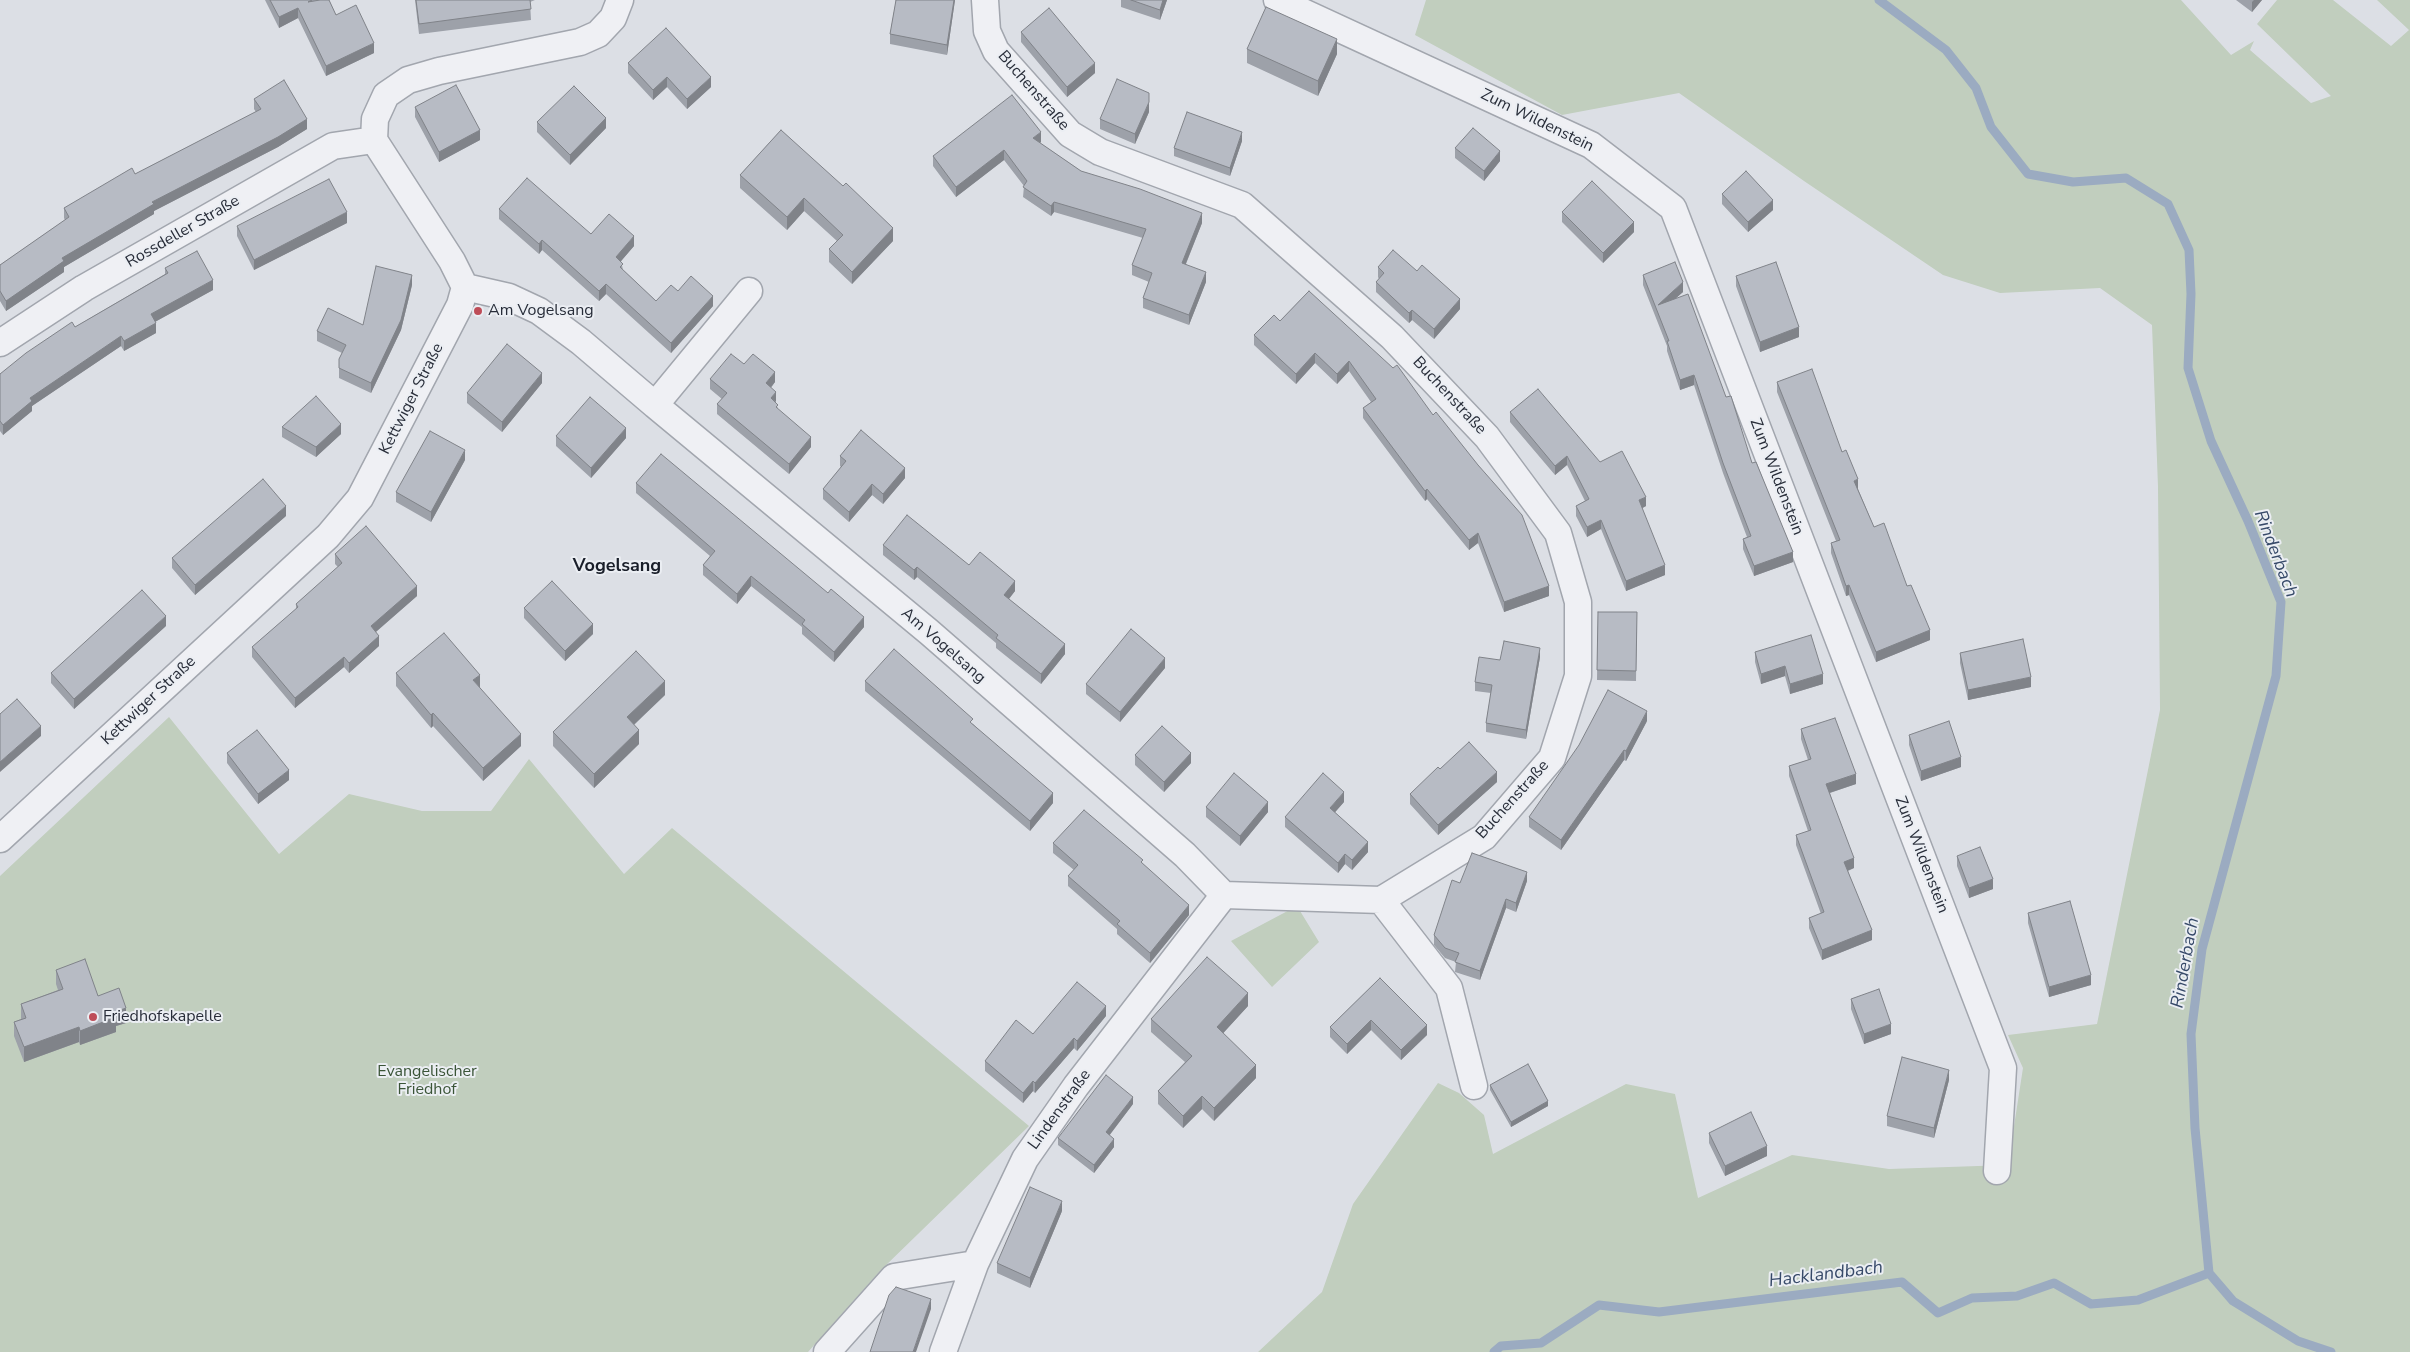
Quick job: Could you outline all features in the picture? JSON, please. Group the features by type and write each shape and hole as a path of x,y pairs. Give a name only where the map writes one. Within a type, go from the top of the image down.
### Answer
{"street":[{"path":"464,286 452,261 374,140 376,119 386,95 408,80 580,42 598,34 613,18 620,0"},
{"name":"Buchenstraße","path":"985,0 987,31 996,51 1070,134 1100,152 1242,206 1392,337 1488,437 1558,533 1578,602 1578,676 1552,758 1484,837 1381,900"},
{"name":"Zum Wildenstein","path":"1277,0 1591,145 1673,208 2003,1068 1997,1172"},
{"name":"Rossdeller Straße","path":"0,344 84,288 333,146 374,140"},
{"name":"Am Vogelsang","path":"464,286 509,297 539,311 580,342 929,632 1185,855 1224,895"},
{"name":"Kettwiger Straße","path":"0,840 328,536 360,498 460,305 464,286"},
{"path":"655,405 749,291"},
{"path":"1224,895 1381,900 1449,988 1474,1086"},
{"name":"Lindenstraße","path":"943,1352 975,1264 1024,1159 1076,1086 1224,895"},
{"path":"827,1352 894,1277 975,1264"}],"green space":[{"path":"1426,0 2181,0 2231,55 2254,41 2250,50 2311,103 2331,96 2257,24 2277,0 2333,0 2391,46 2409,30 2377,0 2410,0 2410,1352 1258,1352 1322,1292 1353,1204 1438,1083 1459,1093 1484,1115 1493,1154 1626,1084 1675,1094 1698,1198 1792,1155 1889,1169 2008,1165 2023,1068 2008,1035 2097,1024 2160,710 2158,487 2152,325 2100,288 2000,293 1943,275 1804,181 1679,93 1562,115 1415,35"},
{"name":"Evangelischer Friedhof","path":"169,717 279,854 349,794 422,811 491,811 529,759 624,874 672,828 1029,1126 881,1270 808,1352 0,1352 0,876"},
{"path":"1297,906 1319,942 1272,987 1231,941"}],"building":[{"path":"270,0 312,0 308,2 329,0 336,15 356,5 374,43 326,66 298,8 279,17"},
{"path":"416,0 530,0 531,9 419,24"},
{"path":"896,0 954,0 947,45 890,34"},
{"path":"1131,0 1163,0 1160,10"},
{"path":"1266,7 1337,39 1318,81 1247,49"},
{"path":"1049,8 1095,63 1067,87 1021,32"},
{"path":"666,28 711,77 687,99 667,77 653,90 628,63"},
{"path":"1117,79 1149,93 1149,102 1135,134 1100,119"},
{"path":"284,80 307,119 278,137 152,202 154,204 62,258 64,261 6,301 0,291 0,265 69,217 64,208 132,168 135,174 261,109 254,99"},
{"path":"456,85 480,130 439,152 415,107"},
{"path":"574,86 606,118 570,155 537,122"},
{"path":"1012,95 1041,132 1033,138 1081,171 1140,189 1202,213 1182,263 1206,272 1189,315 1143,298 1152,273 1132,265 1146,229 1054,202 1051,206 1023,187 1027,181 1004,150 956,187 933,156"},
{"path":"1187,112 1242,132 1230,168 1174,148"},
{"path":"1473,128 1500,151 1484,171 1455,148"},
{"path":"781,130 843,186 846,183 893,228 852,272 829,249 843,235 804,198 787,217 740,175"},
{"path":"1746,171 1773,200 1748,222 1722,194"},
{"path":"527,178 591,234 609,214 634,236 616,257 623,264 620,267 656,301 671,285 678,291 691,276 713,296 671,343 606,284 599,291 542,240 539,244 499,209"},
{"path":"329,179 347,212 254,260 237,226"},
{"path":"1592,181 1634,222 1603,253 1562,212"},
{"path":"1393,250 1417,271 1422,265 1460,299 1434,329 1412,310 1409,313 1376,282 1384,273 1378,267"},
{"path":"197,251 213,280 151,314 156,323 124,341 121,336 30,398 32,401 3,425 0,421 0,374 26,353 72,322 75,327 168,273 165,268"},
{"path":"1675,262 1683,282 1658,305 1688,294 1726,397 1731,396 1752,463 1756,462 1793,552 1754,566 1743,539 1751,536 1723,463 1694,375 1680,380 1667,341 1669,341 1643,275"},
{"path":"1776,262 1799,327 1760,342 1736,276"},
{"path":"376,266 412,275 401,320 371,383 339,368 339,359 346,345 317,331 328,308 363,325"},
{"path":"1309,291 1393,368 1397,365 1433,415 1436,412 1478,465 1522,515 1549,586 1504,602 1478,533 1469,540 1427,489 1425,491 1363,408 1376,399 1349,361 1337,374 1315,353 1296,374 1254,335 1274,315 1280,321"},
{"path":"507,344 542,373 502,422 467,393"},
{"path":"731,354 744,364 753,354 775,372 766,383 776,392 771,398 778,405 776,407 811,437 789,464 717,404 727,393 710,379"},
{"path":"1812,369 1842,452 1846,450 1858,479 1854,481 1874,527 1884,523 1907,586 1911,585 1930,630 1876,652 1849,585 1846,586 1831,543 1840,540 1777,382"},
{"path":"1538,389 1600,462 1622,451 1646,497 1639,500 1665,565 1626,581 1601,520 1587,527 1576,506 1589,499 1567,456 1555,466 1510,412"},
{"path":"316,396 341,424 316,447 282,427"},
{"path":"590,397 626,428 591,468 556,436"},
{"path":"861,430 905,468 883,494 872,484 849,512 823,489 846,461 840,456"},
{"path":"430,431 465,450 431,512 396,492"},
{"path":"661,454 828,593 831,589 864,617 834,652 802,624 805,620 751,576 737,594 703,565 715,551 636,483"},
{"path":"263,479 286,506 195,585 172,558"},
{"path":"907,515 969,565 980,552 1015,581 1004,595 1065,644 1041,674 996,638 998,635 917,567 914,570 883,545"},
{"path":"366,526 417,586 371,626 379,636 349,663 344,657 295,698 252,647 298,607 296,604 342,563 335,554"},
{"path":"552,581 593,624 565,651 524,608"},
{"path":"142,590 166,616 74,699 51,673"},
{"path":"1598,612 1637,612 1636,671 1597,670"},
{"path":"1131,629 1165,658 1120,712 1086,684"},
{"path":"444,633 480,675 473,680 521,734 483,768 433,713 431,715 396,673"},
{"path":"1811,635 1823,674 1790,684 1785,666 1761,674 1755,652"},
{"path":"2023,639 2031,677 1968,690 1960,653"},
{"path":"1504,641 1540,648 1526,730 1486,723 1492,685 1475,682 1479,657 1500,660"},
{"path":"894,649 973,719 970,722 1053,793 1030,821 865,681"},
{"path":"636,651 665,681 627,717 639,730 594,774 553,732"},
{"path":"1608,690 1647,711 1626,751 1624,750 1561,840 1529,817 1579,745"},
{"path":"17,699 41,726 0,762 0,714"},
{"path":"1835,718 1856,774 1826,784 1854,858 1844,862 1872,930 1822,950 1809,918 1824,912 1796,835 1811,830 1789,766 1811,759 1801,729"},
{"path":"1949,721 1961,757 1921,771 1909,735"},
{"path":"1162,726 1191,753 1164,782 1135,755"},
{"path":"257,730 289,770 258,794 227,753"},
{"path":"1469,742 1497,772 1438,825 1410,794 1438,767 1440,769"},
{"path":"1234,773 1268,802 1240,836 1206,807"},
{"path":"1323,773 1344,792 1330,808 1368,842 1352,860 1345,854 1338,863 1285,817"},
{"path":"1084,810 1143,860 1141,862 1189,905 1150,953 1117,924 1120,921 1068,876 1078,865 1053,843"},
{"path":"1980,847 1993,879 1969,888 1957,856"},
{"path":"1472,853 1527,872 1516,903 1506,899 1480,971 1455,962 1459,953 1445,948 1434,935 1452,880 1460,883"},
{"path":"2070,901 2091,975 2049,987 2028,913"},
{"path":"1207,957 1248,993 1217,1027 1256,1065 1214,1108 1202,1096 1183,1116 1158,1091 1192,1056 1151,1019"},
{"path":"85,959 98,996 119,988 126,1008 115,1012 116,1017 80,1031 79,1027 24,1047 14,1022 26,1018 21,1004 63,989 56,970"},
{"path":"1380,978 1427,1025 1401,1050 1371,1020 1347,1044 1330,1027"},
{"path":"1077,982 1106,1006 1077,1041 1074,1038 1035,1083 1033,1081 1023,1093 985,1061 1016,1020 1033,1034"},
{"path":"1879,989 1891,1024 1864,1034 1851,999"},
{"path":"1902,1057 1949,1070 1934,1128 1887,1116"},
{"path":"1528,1064 1548,1101 1511,1122 1490,1085"},
{"path":"1106,1075 1133,1097 1106,1132 1114,1139 1094,1165 1058,1138"},
{"path":"1751,1112 1767,1146 1725,1166 1709,1133"},
{"path":"1030,1187 1062,1201 1030,1278 997,1263"},
{"path":"896,1287 931,1299 913,1352 870,1352 889,1295"}],"waterway":[{"name":"Rinderbach","path":"1879,0 1946,50 1976,88 1991,127 2028,174 2073,182 2126,178 2168,204 2189,250 2191,294 2188,368 2211,441 2248,521 2281,602 2276,676 2202,949 2191,1034 2195,1128 2209,1273 2233,1301 2298,1341 2331,1352"},
{"name":"Hacklandbach","path":"1494,1352 1501,1346 1541,1343 1599,1305 1659,1312 1902,1282 1938,1313 1972,1298 2017,1296 2054,1283 2091,1304 2138,1300 2209,1273"}],"place":[{"name":"Am Vogelsang","path":"478,311"},
{"name":"Friedhofskapelle","path":"93,1017"}],"district":[{"name":"Vogelsang","path":"617,567"}]}
